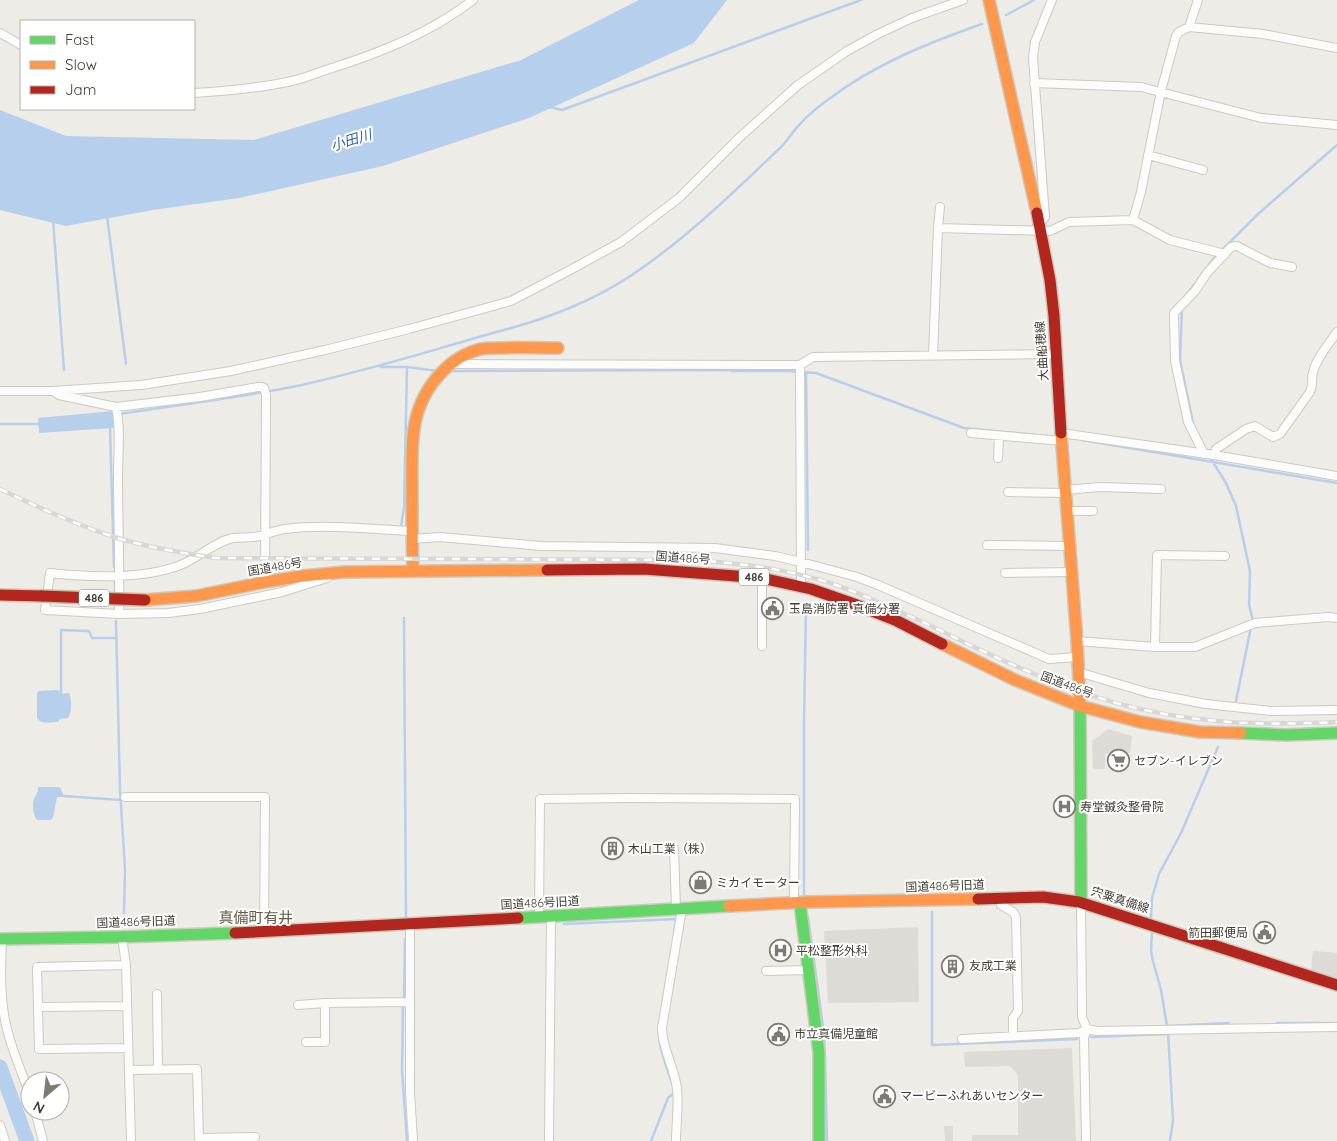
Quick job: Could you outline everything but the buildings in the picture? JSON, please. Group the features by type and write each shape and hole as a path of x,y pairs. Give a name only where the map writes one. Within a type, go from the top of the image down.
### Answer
{"main road":[{"name":"大曲船穂線","path":"989,0 1040,227 1050,280 1077,641 1080,706"},
{"path":"413,571 411,535 413,439 415,418 425,393 438,376 449,366 462,356 483,348 558,348"},
{"name":"国道486号","path":"1,595 145,600 196,596 302,576 345,572 644,569 734,575 762,578 801,586 833,596 896,621 1015,680 1053,696 1080,706 1140,722 1200,732 1286,736 1337,733"},
{"name":"宍粟真備線","path":"1080,706 1081,902 1337,985"},
{"name":"国道486号旧道","path":"1,939 264,932 797,903 1000,898 1056,898 1081,902"},
{"path":"797,903 816,1022 819,1141"}],"street":[{"path":"195,93 293,81 363,59 417,36 458,12 473,0"},
{"path":"3,391 141,385 231,371 409,330 511,301 620,242 679,198 742,136 798,85 847,51 912,18 964,0"},
{"path":"1040,227 1045,217 1033,58 1035,42 1052,0"},
{"path":"1189,27 1198,0"},
{"path":"1133,220 1141,192 1161,91 1176,36 1179,32 1189,27 1262,34 1337,48"},
{"path":"0,33 20,44"},
{"path":"1034,83 1142,87 1261,118 1337,125"},
{"path":"1148,155 1203,170"},
{"path":"933,356 940,207"},
{"path":"938,228 1040,227 1050,231 1069,222 1133,220 1170,240 1225,254"},
{"path":"1204,454 1188,422 1174,361 1174,313 1195,291 1231,247 1237,246 1270,263 1292,268"},
{"path":"1214,455 1216,449 1246,429 1255,426 1273,437 1280,434 1310,392 1313,385 1312,373 1319,358 1337,332"},
{"path":"449,366 800,365 813,357 1056,354"},
{"path":"800,365 801,586"},
{"path":"53,390 59,395 117,409 262,387 265,392 266,582"},
{"path":"117,409 119,419 119,614"},
{"path":"971,433 999,436 1021,433 1061,437 1214,455 1337,476"},
{"path":"998,458 999,436"},
{"path":"1008,492 1065,491 1100,487 1161,489"},
{"path":"1067,511 1093,511"},
{"path":"345,572 282,592 200,609 168,613 119,614 45,610 50,573 73,576 151,572 188,562 213,546 232,538 260,536 284,529 329,527 541,546 715,548 775,556 878,585 1049,659 1078,657"},
{"path":"987,545 1070,546"},
{"path":"1155,647 1156,555 1225,556"},
{"path":"1005,573 1072,572"},
{"path":"762,578 762,646"},
{"path":"1077,641 1155,647 1195,647 1252,624 1328,617 1337,618"},
{"path":"1078,672 1149,693 1206,704 1271,711 1337,710"},
{"path":"125,797 265,797 264,932"},
{"path":"538,917 540,799 795,799 797,903"},
{"path":"674,849 679,909 662,1028 677,1090 676,1141"},
{"path":"1000,898 1000,905 1013,912 1016,917 1018,1011 1013,1018 1013,1036"},
{"path":"1081,902 1082,1017 1087,1029 1084,1037 1086,1141"},
{"path":"549,1141 551,916"},
{"path":"410,923 405,1002 413,1141"},
{"path":"122,937 126,965 132,1141"},
{"path":"1,939 1,988 4,1014 9,1036 21,1071"},
{"path":"126,965 38,967 39,1049 128,1048"},
{"path":"766,972 809,970"},
{"path":"157,994 158,1070"},
{"path":"298,1005 405,1002"},
{"path":"306,1042 325,1042 325,1003"},
{"path":"39,1008 127,1006"},
{"path":"962,1039 1079,1033 1087,1029 1097,1031 1337,1026"},
{"path":"129,1070 197,1069 199,1138 256,1137"},
{"path":"38,1121 44,1139"},
{"path":"0,1126 5,1141"}],"shaded area":[{"path":"1108,729 1132,736 1130,753 1105,753 1105,769 1093,769 1092,741"},
{"path":"918,927 919,1002 828,1003 824,931"},
{"path":"1313,951 1337,953 1337,978 1311,970"},
{"path":"1072,1048 1076,1141 972,1141 972,1135 1018,1135 1018,1076 1008,1066 965,1067 964,1052"},
{"path":"944,1126 953,1126 953,1141 945,1141"}],"water":[{"name":"小田川","path":"639,0 727,0 694,43 529,118 383,166 239,198 153,210 66,226 0,210 0,110 66,136 254,140 521,60"},
{"path":"113,411 113,428 39,433 38,418"},
{"path":"58,690 61,694 69,693 71,709 68,718 60,719 58,722 41,722 37,718 38,691"},
{"path":"38,787 59,787 64,797 57,797 53,818 50,820 37,820 33,810"}],"waterway":[{"path":"550,107 562,110 861,0"},
{"path":"1006,15 1034,0"},
{"path":"119,414 271,391 335,377 525,324 584,302 631,276 679,240 781,147 797,127 821,105 883,65 982,24"},
{"path":"1182,301 1214,258 1258,214 1337,145"},
{"path":"107,216 126,364"},
{"path":"53,219 64,370"},
{"path":"1182,309 1180,360 1193,423"},
{"path":"381,367 407,367 438,371"},
{"path":"401,527 404,507 407,367"},
{"path":"448,371 731,370 816,373 964,428 1056,437"},
{"path":"806,373 808,550"},
{"path":"0,424 42,424"},
{"path":"110,426 114,567"},
{"path":"1082,440 1337,483"},
{"path":"1211,459 1226,483 1236,506 1250,571 1249,605 1253,621"},
{"path":"115,580 115,593"},
{"path":"804,896 806,608"},
{"path":"404,618 406,919"},
{"path":"116,621 120,790 125,869 124,913"},
{"path":"1236,701 1251,627"},
{"path":"61,696 61,630 89,631 92,638 116,638"},
{"path":"1151,917 1152,898 1159,874 1181,833 1218,747"},
{"path":"63,796 121,800"},
{"path":"932,912 932,1045 1077,1039"},
{"path":"808,917 824,1034 827,1141"},
{"path":"564,924 676,919 674,934"},
{"path":"1152,931 1151,951 1161,990 1168,1032 1173,1120 1170,1141"},
{"path":"405,939 402,1070 407,1141"},
{"path":"1167,1026 1229,1023"},
{"path":"1277,1023 1337,1023"},
{"path":"659,1031 662,1051 673,1086"},
{"path":"1091,1037 1168,1034"},
{"path":"0,1067 27,1141"},
{"path":"651,1141 668,1098 674,1093 673,1091"}],"railway":[{"path":"0,489 56,515 114,537 139,544 216,558 684,560 741,564 778,570 815,578 857,593 1022,669 1073,689 1111,701 1169,715 1224,722 1272,724 1337,722"}],"traffic: fast":[{"path":"1080,703 1081,902"},
{"path":"1241,733 1286,735 1337,733"},
{"path":"800,903 819,1053 819,1141"},
{"path":"518,918 729,906"},
{"path":"0,939 235,933"}],"traffic: slow":[{"path":"989,0 1037,213"},
{"path":"413,571 412,458 414,427 423,399 431,385 450,364 476,350 491,348 558,348"},
{"path":"1061,433 1080,703"},
{"path":"145,600 196,596 302,576 345,572 547,570"},
{"path":"942,644 1015,680 1080,706 1140,722 1200,732 1241,733"},
{"path":"729,906 808,902 978,899"}],"traffic: jam":[{"path":"1037,213 1050,280 1054,316 1061,433"},
{"path":"547,570 644,569 762,578 811,589 857,605 897,621 942,644"},
{"path":"0,595 42,596"},
{"path":"42,596 145,600"},
{"path":"978,899 1043,897 1079,902 1337,985"},
{"path":"235,933 518,918"}],"place":[{"name":"玉島消防署 真備分署","path":"773,609"},
{"name":"セブン-イレブン","path":"1118,761"},
{"name":"寿堂鍼灸整骨院","path":"1064,807"},
{"name":"木山工業（株）","path":"612,849"},
{"name":"ミカイモーター","path":"700,883"},
{"name":"箭田郵便局","path":"1264,933"},
{"name":"平松整形外科","path":"780,951"},
{"name":"友成工業","path":"953,966"},
{"name":"市立真備児童館","path":"778,1034"},
{"name":"マービーふれあいセンター","path":"884,1096"}],"district":[{"name":"真備町有井","path":"256,918"}]}
